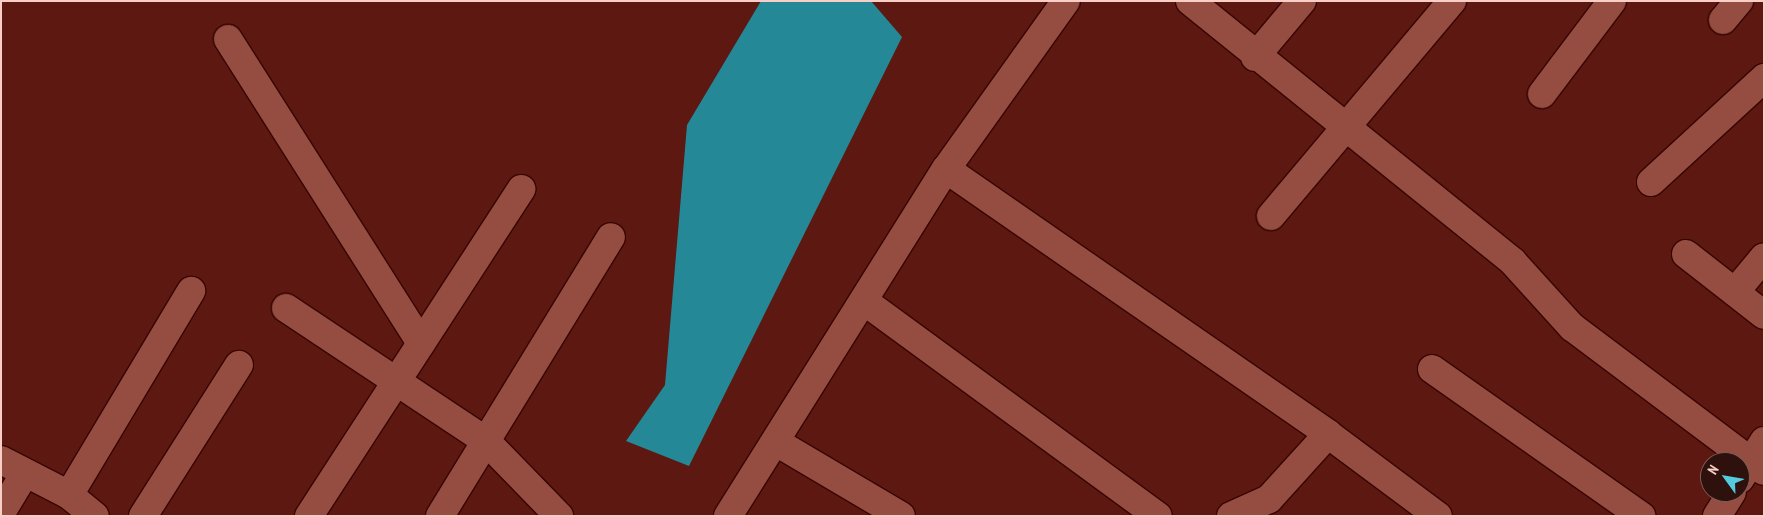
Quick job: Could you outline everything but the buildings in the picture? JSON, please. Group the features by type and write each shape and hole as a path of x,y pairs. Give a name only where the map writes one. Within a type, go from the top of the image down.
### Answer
{"street":[{"path":"728,516 946,169 1029,49 1066,1"},
{"path":"1190,1 1255,57 1527,277 1572,327 1754,463"},
{"path":"1255,57 1302,1"},
{"path":"1271,216 1452,1"},
{"path":"1542,94 1612,1"},
{"path":"228,39 421,343"},
{"path":"1651,182 1764,78"},
{"path":"946,169 1337,441 1438,516"},
{"path":"309,516 521,190"},
{"path":"440,516 611,237"},
{"path":"1686,254 1764,315"},
{"path":"1735,292 1764,257"},
{"path":"69,495 191,291"},
{"path":"864,301 1158,516"},
{"path":"286,308 486,441 559,516"},
{"path":"143,516 239,365"},
{"path":"1432,369 1641,516"},
{"path":"1244,514 1269,499 1337,441"},
{"path":"776,442 901,516"},
{"path":"1,460 69,495 95,516"},
{"path":"1,513 25,473"},
{"path":"1717,516 1726,502"}],"water":[{"path":"761,1 871,1 902,37 689,466 626,441 665,385 687,125"}]}
